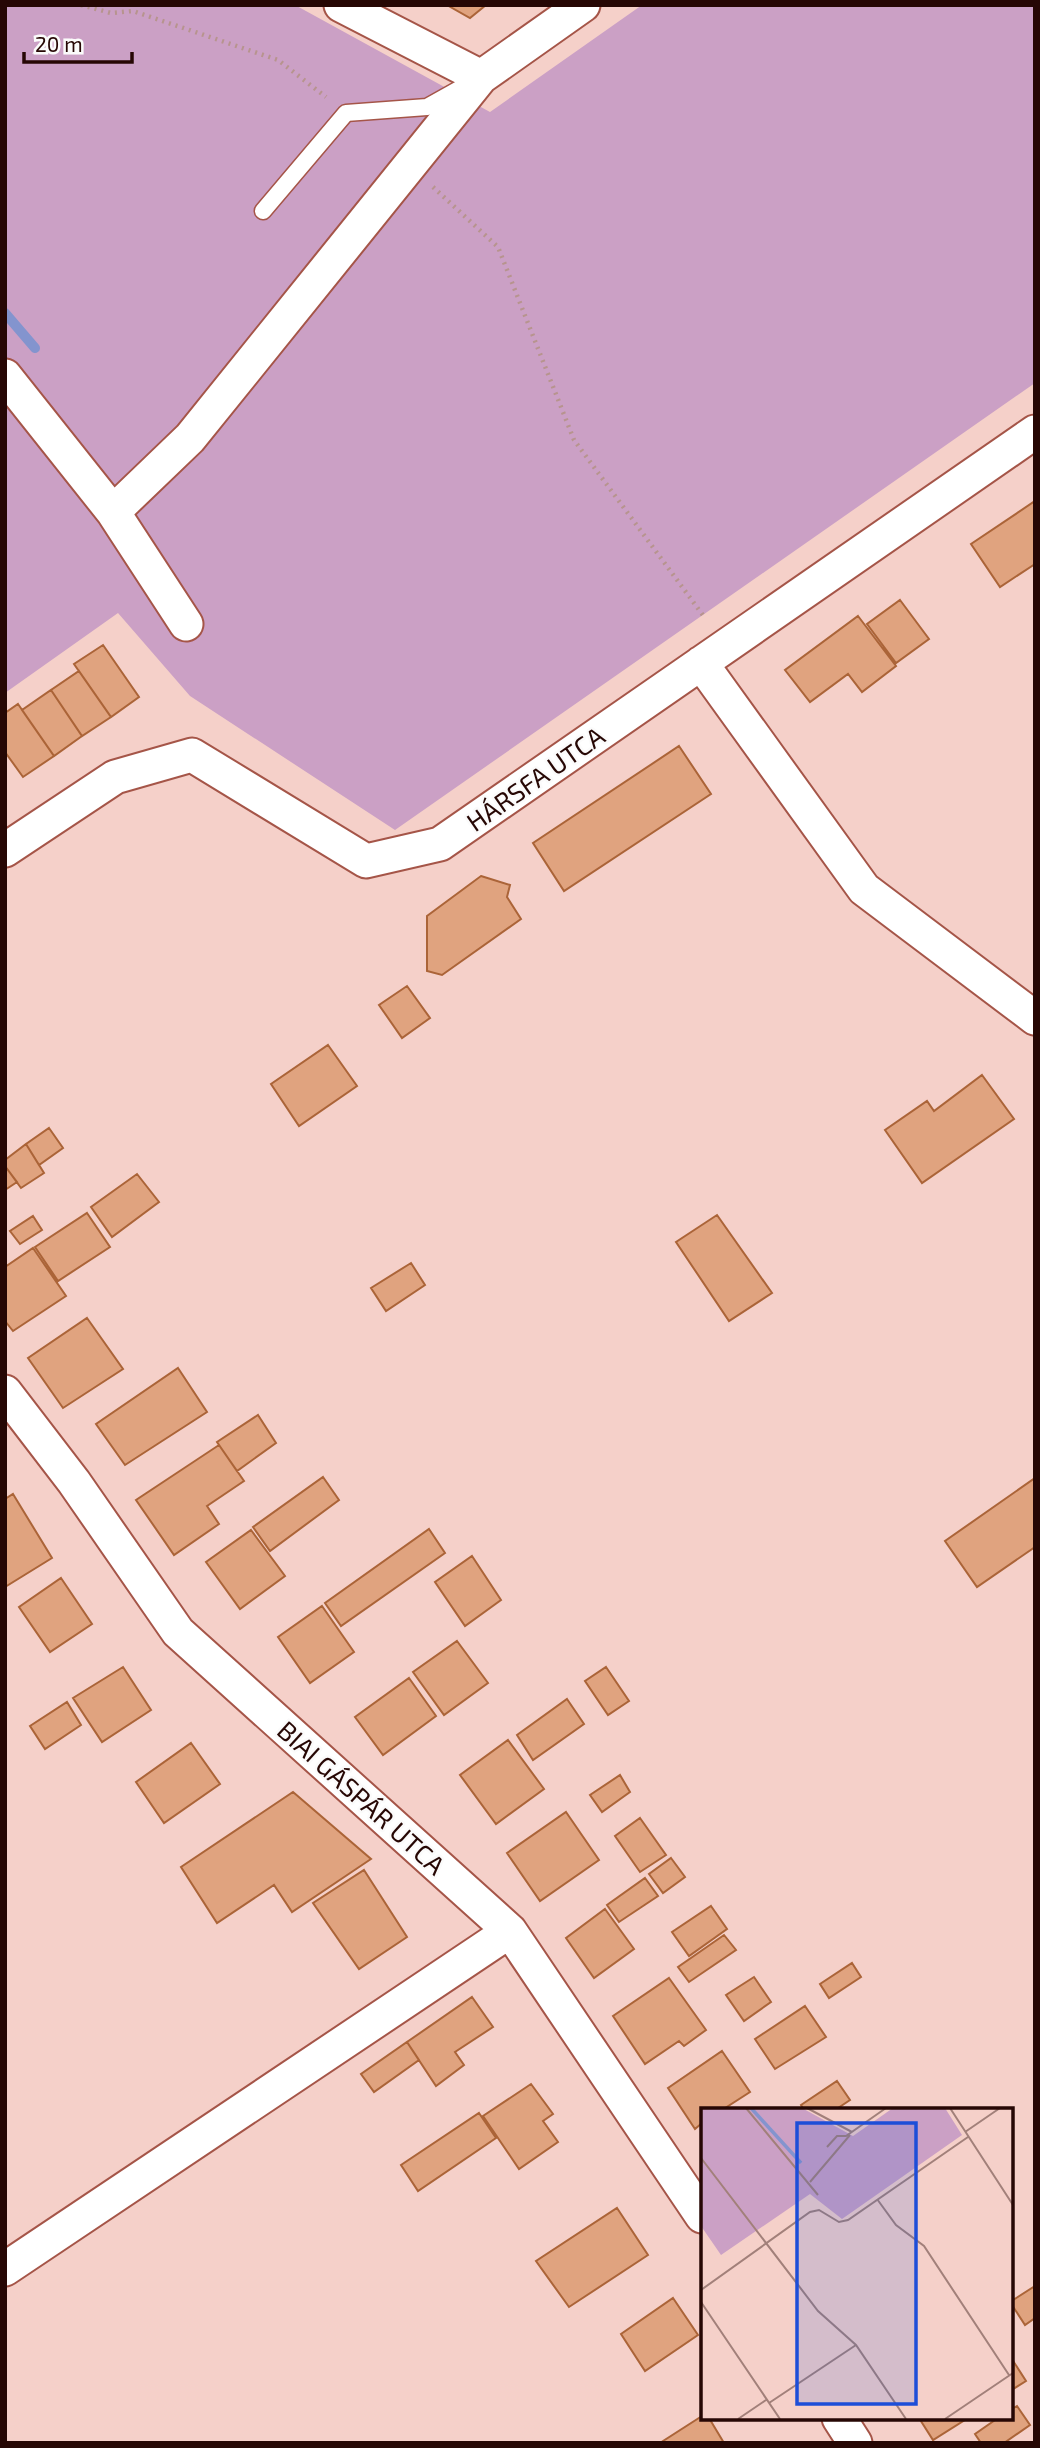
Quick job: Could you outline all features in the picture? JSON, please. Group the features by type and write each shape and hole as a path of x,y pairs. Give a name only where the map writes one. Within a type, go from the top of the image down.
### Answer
{"street":[{"path":"341,5 481,77"},
{"path":"113,512 190,438 481,77 583,5"},
{"path":"5,376 113,512 186,624"},
{"name":"HÁRSFA UTCA","path":"5,849 115,777 192,755 366,861 440,844 1035,432"},
{"path":"701,663 864,889 1035,1018"},
{"name":"BIAI GÁSPÁR UTCA","path":"5,1392 74,1482 178,1632 510,1931 701,2215"},
{"path":"5,2269 510,1931"},
{"path":"840,2420 855,2443"}],"lane":[{"path":"263,211 346,113 427,107 481,77"}],"path":[{"path":"81,5 111,13 133,12 278,60 346,113"},
{"path":"410,165 498,247 574,440 708,622 701,663"}],"shaded area":[{"path":"5,5 295,5 490,112 642,5 1035,5 1035,383 395,830 190,696 118,613 5,693"}],"building":[{"path":"447,5 486,5 470,18"},
{"path":"1035,501 1035,564 1000,587 971,544"},
{"path":"900,600 929,639 896,663 867,624"},
{"path":"858,616 896,666 862,692 848,674 810,702 785,670"},
{"path":"103,645 139,697 111,717 74,664"},
{"path":"79,671 111,717 82,736 51,690"},
{"path":"51,690 82,736 54,756 22,710"},
{"path":"18,704 54,756 23,777 5,752 5,713"},
{"path":"679,746 711,794 564,891 533,843"},
{"path":"481,876 510,885 507,897 521,919 442,975 427,971 427,916"},
{"path":"407,986 430,1018 402,1038 379,1005"},
{"path":"328,1045 357,1086 299,1126 271,1084"},
{"path":"982,1075 1014,1119 922,1183 885,1130 927,1101 934,1111"},
{"path":"49,1128 63,1148 39,1165 26,1144"},
{"path":"26,1144 44,1173 21,1188 5,1166 5,1160"},
{"path":"5,1166 17,1182 5,1190"},
{"path":"137,1174 159,1202 112,1237 91,1207"},
{"path":"87,1213 110,1247 58,1281 35,1247"},
{"path":"717,1215 772,1293 729,1321 676,1242"},
{"path":"33,1216 42,1230 20,1244 10,1231"},
{"path":"33,1248 66,1296 13,1331 5,1321 5,1267"},
{"path":"411,1263 425,1285 386,1311 371,1288"},
{"path":"87,1318 123,1369 63,1408 28,1358"},
{"path":"178,1368 207,1412 125,1465 96,1424"},
{"path":"258,1415 276,1443 237,1471 217,1442"},
{"path":"219,1445 244,1481 207,1506 219,1524 174,1555 136,1500"},
{"path":"323,1477 339,1500 270,1551 253,1527"},
{"path":"1035,1478 1035,1547 977,1587 945,1541"},
{"path":"13,1494 52,1558 5,1587 5,1499"},
{"path":"429,1529 445,1553 341,1626 325,1603"},
{"path":"251,1530 285,1576 240,1609 206,1562"},
{"path":"472,1556 501,1600 465,1626 435,1582"},
{"path":"61,1578 92,1624 50,1652 19,1607"},
{"path":"322,1606 354,1652 310,1683 278,1637"},
{"path":"457,1641 488,1683 444,1715 413,1672"},
{"path":"123,1667 151,1710 102,1742 73,1698"},
{"path":"606,1667 629,1701 608,1715 585,1681"},
{"path":"409,1678 436,1716 383,1755 355,1717"},
{"path":"567,1699 584,1724 533,1760 517,1735"},
{"path":"67,1702 81,1725 45,1749 30,1726"},
{"path":"508,1740 544,1789 496,1824 460,1775"},
{"path":"191,1743 220,1784 164,1823 136,1782"},
{"path":"620,1775 630,1792 602,1812 590,1795"},
{"path":"293,1792 371,1859 292,1912 274,1885 217,1923 181,1867"},
{"path":"566,1812 599,1860 540,1901 507,1853"},
{"path":"640,1818 666,1855 640,1872 615,1836"},
{"path":"671,1858 685,1877 663,1893 649,1874"},
{"path":"364,1870 407,1937 359,1969 313,1903"},
{"path":"645,1878 658,1896 619,1922 607,1905"},
{"path":"711,1906 727,1929 689,1956 672,1932"},
{"path":"605,1909 634,1949 594,1978 566,1938"},
{"path":"724,1935 736,1950 689,1982 678,1967"},
{"path":"852,1963 861,1977 829,1998 820,1984"},
{"path":"754,1977 771,2002 744,2021 726,1995"},
{"path":"669,1978 706,2030 684,2046 679,2041 645,2064 613,2016"},
{"path":"472,1997 493,2027 455,2052 464,2065 436,2086 407,2042"},
{"path":"805,2006 826,2037 775,2069 755,2039"},
{"path":"407,2042 419,2060 374,2092 361,2074"},
{"path":"722,2051 750,2092 725,2108 701,2108 701,2124 695,2129 668,2088"},
{"path":"837,2081 850,2100 838,2108 803,2108 801,2105"},
{"path":"531,2084 553,2114 543,2121 558,2142 519,2169 483,2116"},
{"path":"479,2113 496,2138 418,2191 401,2165"},
{"path":"617,2208 648,2255 569,2307 536,2261"},
{"path":"1035,2286 1035,2318 1025,2325 1012,2301"},
{"path":"673,2298 698,2335 645,2371 621,2334"},
{"path":"1012,2359 1026,2381 1012,2390"},
{"path":"1017,2406 1030,2425 1004,2443 981,2443 975,2434 995,2420 1012,2420 1012,2409"},
{"path":"701,2417 701,2420 710,2420 724,2443 660,2443"},
{"path":"920,2420 965,2420 933,2440"}],"waterway":[{"path":"5,313 35,348"}]}
